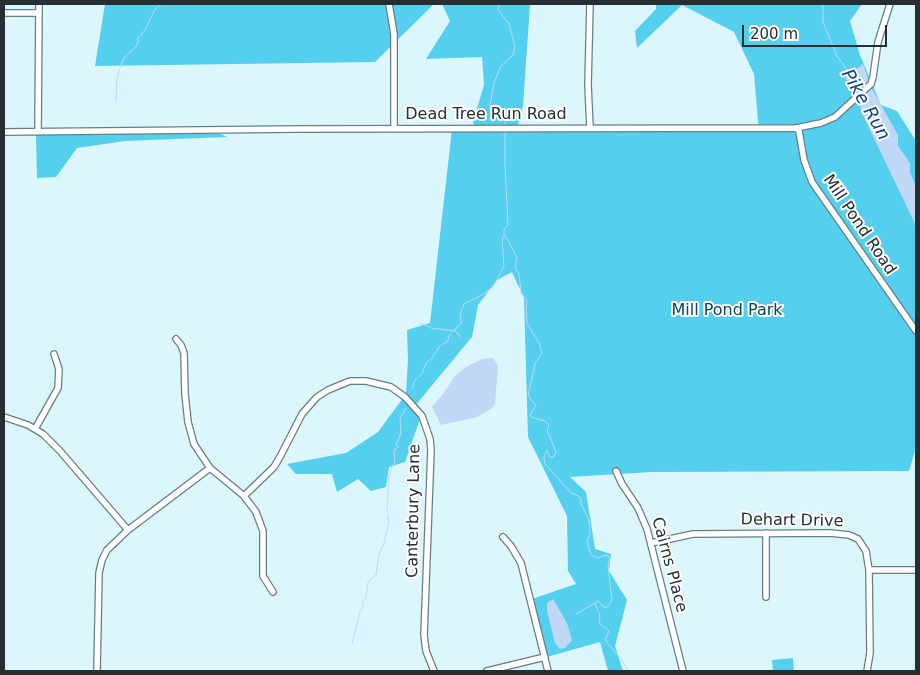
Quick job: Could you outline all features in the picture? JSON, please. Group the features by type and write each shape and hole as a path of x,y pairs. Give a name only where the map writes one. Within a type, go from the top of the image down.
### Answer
{"street":[{"path":"38,132 39,4"},
{"path":"389,4 394,34 394,129"},
{"path":"590,4 588,84 590,128"},
{"name":"Dead Tree Run Road","path":"4,132 497,128 796,128 831,119 871,84 874,77 880,34 890,4"},
{"path":"4,13 38,13"},
{"name":"Mill Pond Road","path":"796,128 799,132 804,160 812,182 916,331"},
{"path":"176,339 184,352 185,394 191,435 201,457 210,468 244,496 253,507 260,522 263,537 263,576 273,592"},
{"path":"35,429 58,388 59,369 54,354"},
{"name":"Canterbury Lane","path":"244,496 274,467 302,414 317,397 328,390 343,383 366,381 391,387 405,396 422,416 430,439 424,635 426,651 434,671"},
{"path":"4,417 35,429 60,451 128,530"},
{"path":"97,671 99,573 107,550 128,530 210,468"},
{"name":"Cairns Place","path":"616,471 642,515 651,543 683,671"},
{"path":"766,533 766,597"},
{"name":"Dehart Drive","path":"651,543 693,534 766,533 849,535 861,542 866,551 869,570 870,653 867,671"},
{"path":"503,538 511,546 521,563 548,671"},
{"path":"869,570 916,570"},
{"path":"488,671 545,657"}],"green space":[{"path":"105,4 434,4 375,62 95,66"},
{"name":"Mill Pond Park","path":"442,4 530,4 523,106 518,126 559,129 759,132 754,74 734,32 682,5 637,48 635,31 656,9 656,4 862,4 850,21 860,55 881,105 897,111 916,141 916,448 909,471 652,472 570,477 586,492 595,549 611,554 609,571 627,600 615,646 623,671 608,671 600,642 543,658 529,600 576,584 568,571 567,516 528,437 524,298 512,272 497,280 478,305 472,337 414,407 421,416 405,462 389,467 386,487 371,491 358,479 337,492 332,474 296,474 287,464 346,453 378,432 406,394 407,330 430,323 452,129 475,129 473,122 484,85 482,57 426,59 450,21"},
{"path":"221,134 227,137 125,141 77,148 56,177 37,178 36,135"},
{"path":"793,658 794,671 773,671 772,660"}],"water":[{"path":"863,64 871,87 898,135 898,146 910,163 910,172 916,187 916,226 861,111 860,100 845,78"},
{"path":"493,358 498,366 495,404 492,408 477,417 441,425 432,407 454,377 466,367 482,359"},
{"path":"553,599 567,623 572,640 565,648 560,649 555,643 547,611 547,603"}],"waterway":[{"path":"116,101 117,78 122,62 126,55 135,48 138,38 145,30 155,9 162,4"},
{"path":"499,4 498,10 509,24 515,47 513,55 501,66 494,83 490,106 492,111 501,115 505,120 505,126"},
{"name":"Pike Run","path":"823,4 823,22 837,56 850,74"},
{"path":"505,132 508,225 504,230 504,235 517,258 515,267 519,274 521,293 527,300 527,323 539,343 542,353 535,364 528,395 536,406 530,414 531,417 545,421 549,425 547,430 556,452 554,457 550,457 547,450 544,457 545,464 571,493 579,496 589,520 590,534 587,541 591,555 597,558 607,555 610,558 608,565 612,600 608,607 604,607 598,601 595,603 600,616 599,623 609,631 605,640 621,659 628,671"},
{"path":"412,389 415,380 422,374 426,363 432,358 439,347 448,341 449,336 461,323 460,314 464,304 493,287 504,266 502,240 504,236"},
{"path":"419,324 431,328 455,331 461,337"},
{"path":"387,511 389,478 391,468 395,463 394,450 398,447 396,445 401,433 400,418 406,408"},
{"path":"352,644 360,611 363,607 362,603 366,598 368,582 376,575 379,554 389,522 387,515"},
{"path":"576,614 595,603"}]}
